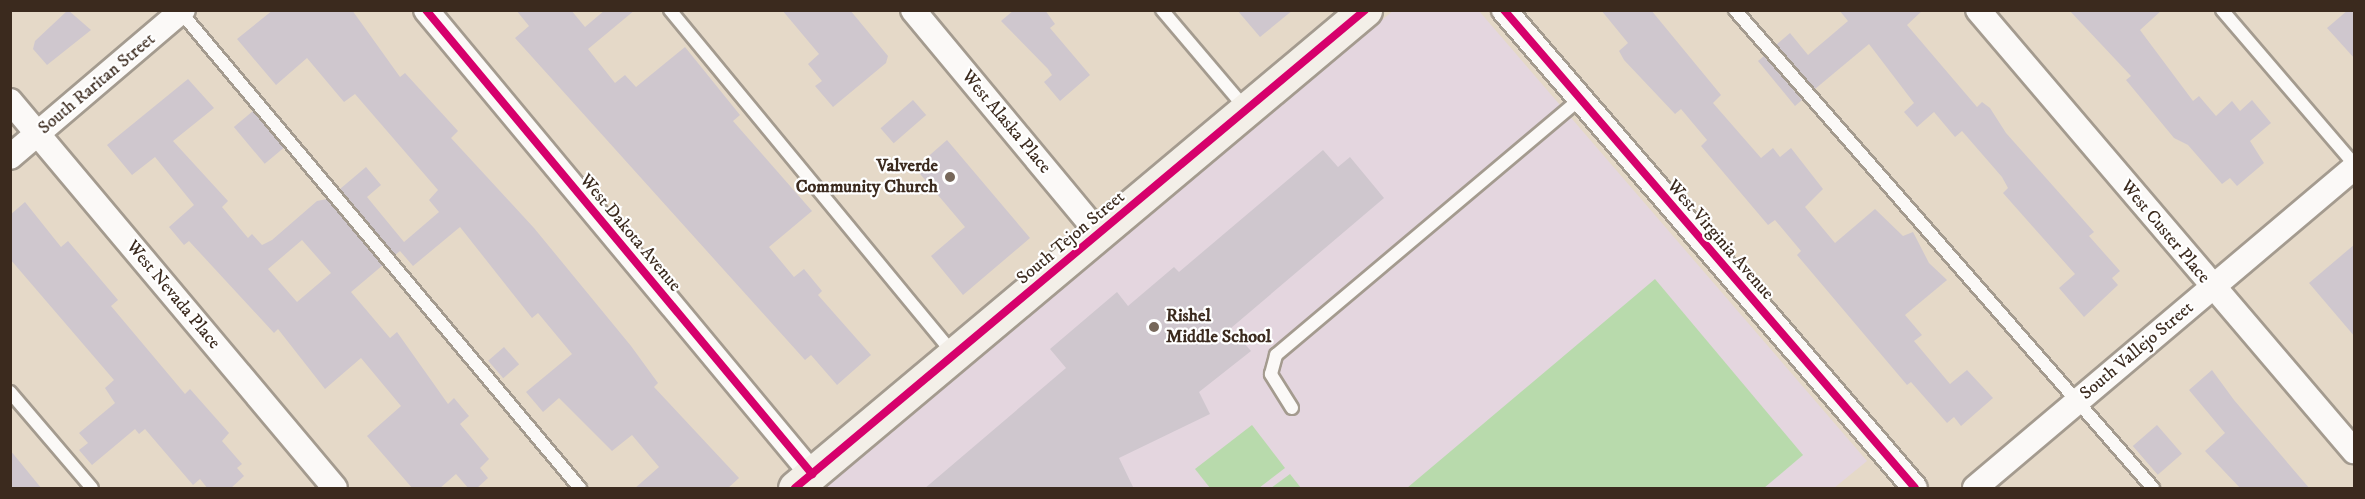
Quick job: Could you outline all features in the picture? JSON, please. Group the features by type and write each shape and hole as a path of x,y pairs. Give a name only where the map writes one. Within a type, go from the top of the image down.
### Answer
{"street":[{"name":"West Dakota Avenue","path":"426,10 803,482"},
{"name":"West Alaska Place","path":"914,10 1099,234"},
{"name":"South Tejon Street","path":"803,482 1365,10"},
{"name":"West Virginia Avenue","path":"1504,10 1915,489"},
{"name":"West Custer Place","path":"1978,10 2212,288 2355,451"},
{"name":"South Raritan Street","path":"10,157 181,11"},
{"name":"West Nevada Place","path":"10,101 335,489"},
{"name":"South Vallejo Street","path":"1975,489 2355,166"}],"lane":[{"path":"670,10 955,355"},
{"path":"1162,10 1247,110"},
{"path":"1735,10 2153,489"},
{"path":"2222,10 2355,166"},
{"path":"181,11 580,489"},
{"path":"1292,408 1271,374 1276,355 1580,99"},
{"path":"10,392 92,489"}],"shaded area":[{"path":"1394,10 1479,11 1867,461 1834,488 824,488"}],"green space":[{"path":"1655,279 1803,455 1764,488 1407,488"},
{"path":"1252,425 1285,468 1259,488 1210,488 1195,469"},
{"path":"1290,474 1301,488 1271,488"}],"building":[{"path":"68,10 91,30 47,65 33,49 35,41"},
{"path":"273,10 352,10 400,77 405,73 458,131 451,138 534,228 631,346 658,383 654,387 739,478 727,489 634,489 659,467 632,435 612,451 559,398 543,412 526,392 572,354 538,313 532,318 460,227 413,266 400,251 395,255 340,189 366,167 381,185 367,197 404,242 439,212 429,200 438,190 355,94 344,102 307,58 276,85 237,39"},
{"path":"516,10 571,10 585,27 605,10 635,10 588,49 615,83 625,75 636,87 685,47 740,115 733,121 812,211 769,247 794,277 804,269 822,291 818,295 871,355 837,385 811,355 805,360 515,38 529,26"},
{"path":"782,10 850,10 888,56 886,63 833,107 815,86 822,81 808,64 819,54"},
{"path":"1014,10 1045,10 1055,24 1050,28 1090,75 1060,101 1044,82 1052,75 1048,69 1001,21"},
{"path":"1237,10 1293,10 1260,37"},
{"path":"1601,10 1651,10 1721,95 1713,103 1761,158 1773,148 1780,157 1791,148 1823,189 1805,207 1835,243 1875,209 1903,236 1913,232 1929,263 1947,280 1905,315 1922,335 1914,341 1950,384 1967,370 1993,398 1961,426 1954,417 1947,423 1911,382 1907,385 1797,255 1801,251 1775,220 1768,225 1701,146 1707,140 1681,109 1675,114 1624,60 1619,51 1628,43"},
{"path":"1839,10 1923,10 1907,25 1977,107 1982,102 1990,108 2006,133 2094,232 2089,236 2120,271 2112,278 2118,285 2084,317 2059,288 2075,274 2003,193 2008,188 2002,177 1962,131 1955,137 1934,112 1917,127 1904,112 1914,103 1869,44 1815,89 1776,45 1790,33 1808,55 1848,21"},
{"path":"2069,10 2162,10 2140,30 2193,101 2199,96 2216,116 2232,101 2240,111 2252,100 2271,123 2250,141 2264,163 2237,186 2230,178 2222,184 2188,145 2174,138 2126,80 2131,76"},
{"path":"2348,10 2355,10 2355,59 2327,28"},
{"path":"1764,56 1802,100 1795,106 1758,61"},
{"path":"188,79 214,108 173,141 228,201 222,207 248,238 252,234 262,245 272,240 317,201 327,199 383,265 351,292 390,338 397,332 448,404 454,398 469,416 460,424 489,459 480,468 488,478 476,489 469,489 456,474 439,489 413,489 367,436 401,406 361,358 325,389 278,329 274,333 189,241 184,245 169,227 194,205 155,157 132,175 107,145","holes":["302,240 331,273 297,302 268,269"]},
{"path":"913,100 926,115 894,143 881,128"},
{"path":"253,111 284,148 265,164 234,127"},
{"name":"Valverde Community Church","path":"947,140 1030,238 963,295 931,256 965,227 915,168"},
{"name":"Rishel Middle School","path":"1323,150 1338,167 1350,157 1384,198 1231,328 1251,351 1199,392 1210,414 1119,458 1134,489 924,489 1066,368 1050,349 1117,292 1128,306 1174,267 1179,272"},
{"path":"25,202 61,247 68,241 118,300 111,306 185,394 190,389 229,433 222,441 242,464 237,468 244,476 230,489 208,489 200,479 193,485 145,429 139,434 135,429 92,465 79,450 88,443 79,433 115,403 105,388 114,380 10,259 10,215"},
{"path":"2355,244 2355,337 2309,283"},
{"path":"504,347 519,364 503,378 488,361"},
{"path":"2212,370 2234,400 2310,489 2241,489 2205,451 2225,433 2189,390"},
{"path":"2157,425 2182,454 2158,475 2133,446"},
{"path":"10,450 42,489 10,489"}],"cycle path":[{"path":"426,10 812,474"},
{"path":"795,488 1365,10"},
{"path":"1504,10 1915,488"}],"place":[{"name":"Valverde Community Church","path":"950,177"},
{"name":"Rishel Middle School","path":"1154,327"}]}
